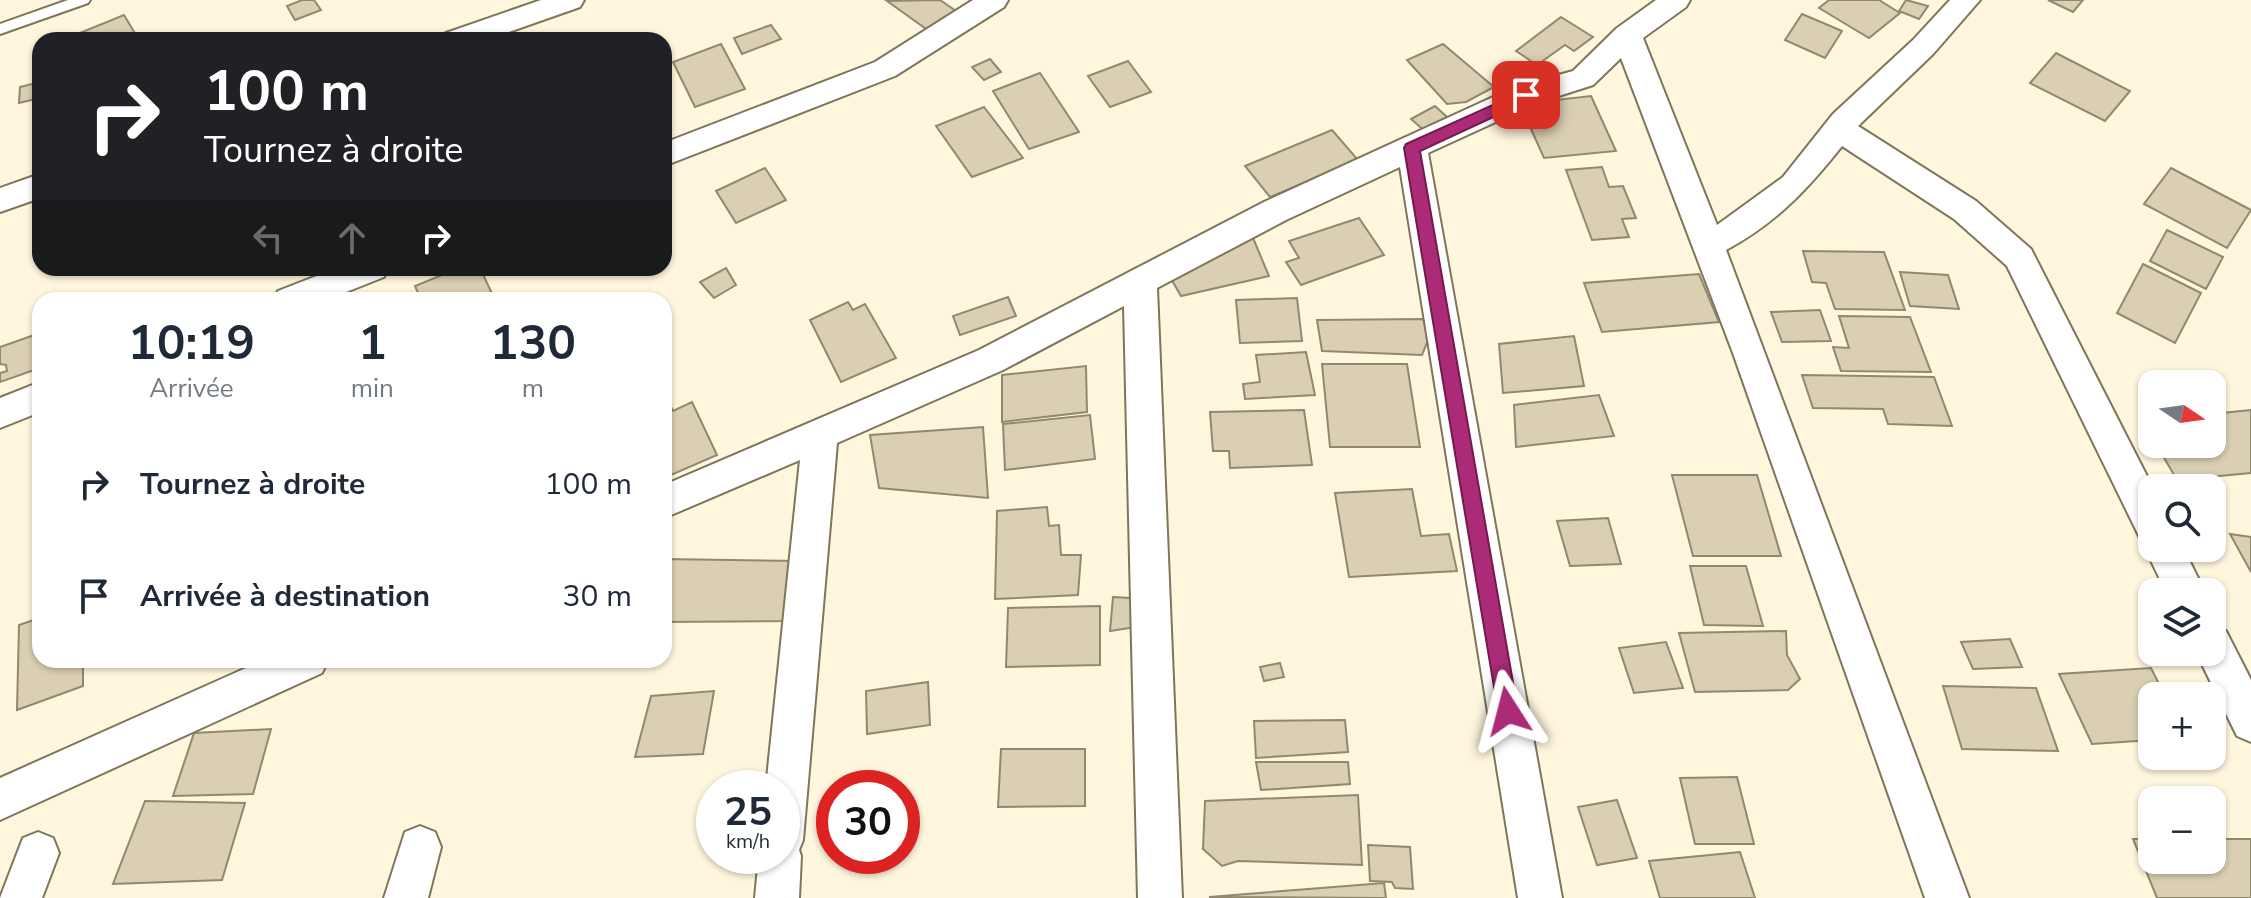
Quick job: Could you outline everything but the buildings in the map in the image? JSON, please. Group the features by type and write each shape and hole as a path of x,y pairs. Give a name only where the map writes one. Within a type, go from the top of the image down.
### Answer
{"street":[{"path":"479,32 570,0"},
{"path":"672,152 885,69 994,0"},
{"path":"672,499 991,360 1275,211 1526,95 1583,78 1627,35 1676,0"},
{"path":"1708,245 1743,226 1794,185 1839,129 1966,0"},
{"path":"1627,35 1708,245 1947,898"},
{"path":"1839,129 1965,210 2019,258 2138,496"},
{"path":"1412,148 1540,898"},
{"path":"0,200 32,189"},
{"path":"310,292 352,276"},
{"path":"1140,282 1160,898"},
{"path":"0,413 32,400"},
{"path":"789,770 820,435"},
{"path":"2223,666 2251,722"},
{"path":"0,799 290,668"},
{"path":"406,898 420,847"},
{"path":"20,898 38,853"},
{"path":"777,898 779,874"}],"lane":[{"path":"0,29 83,0"}],"route":[{"path":"1508,711 1412,148 1526,95"}]}
